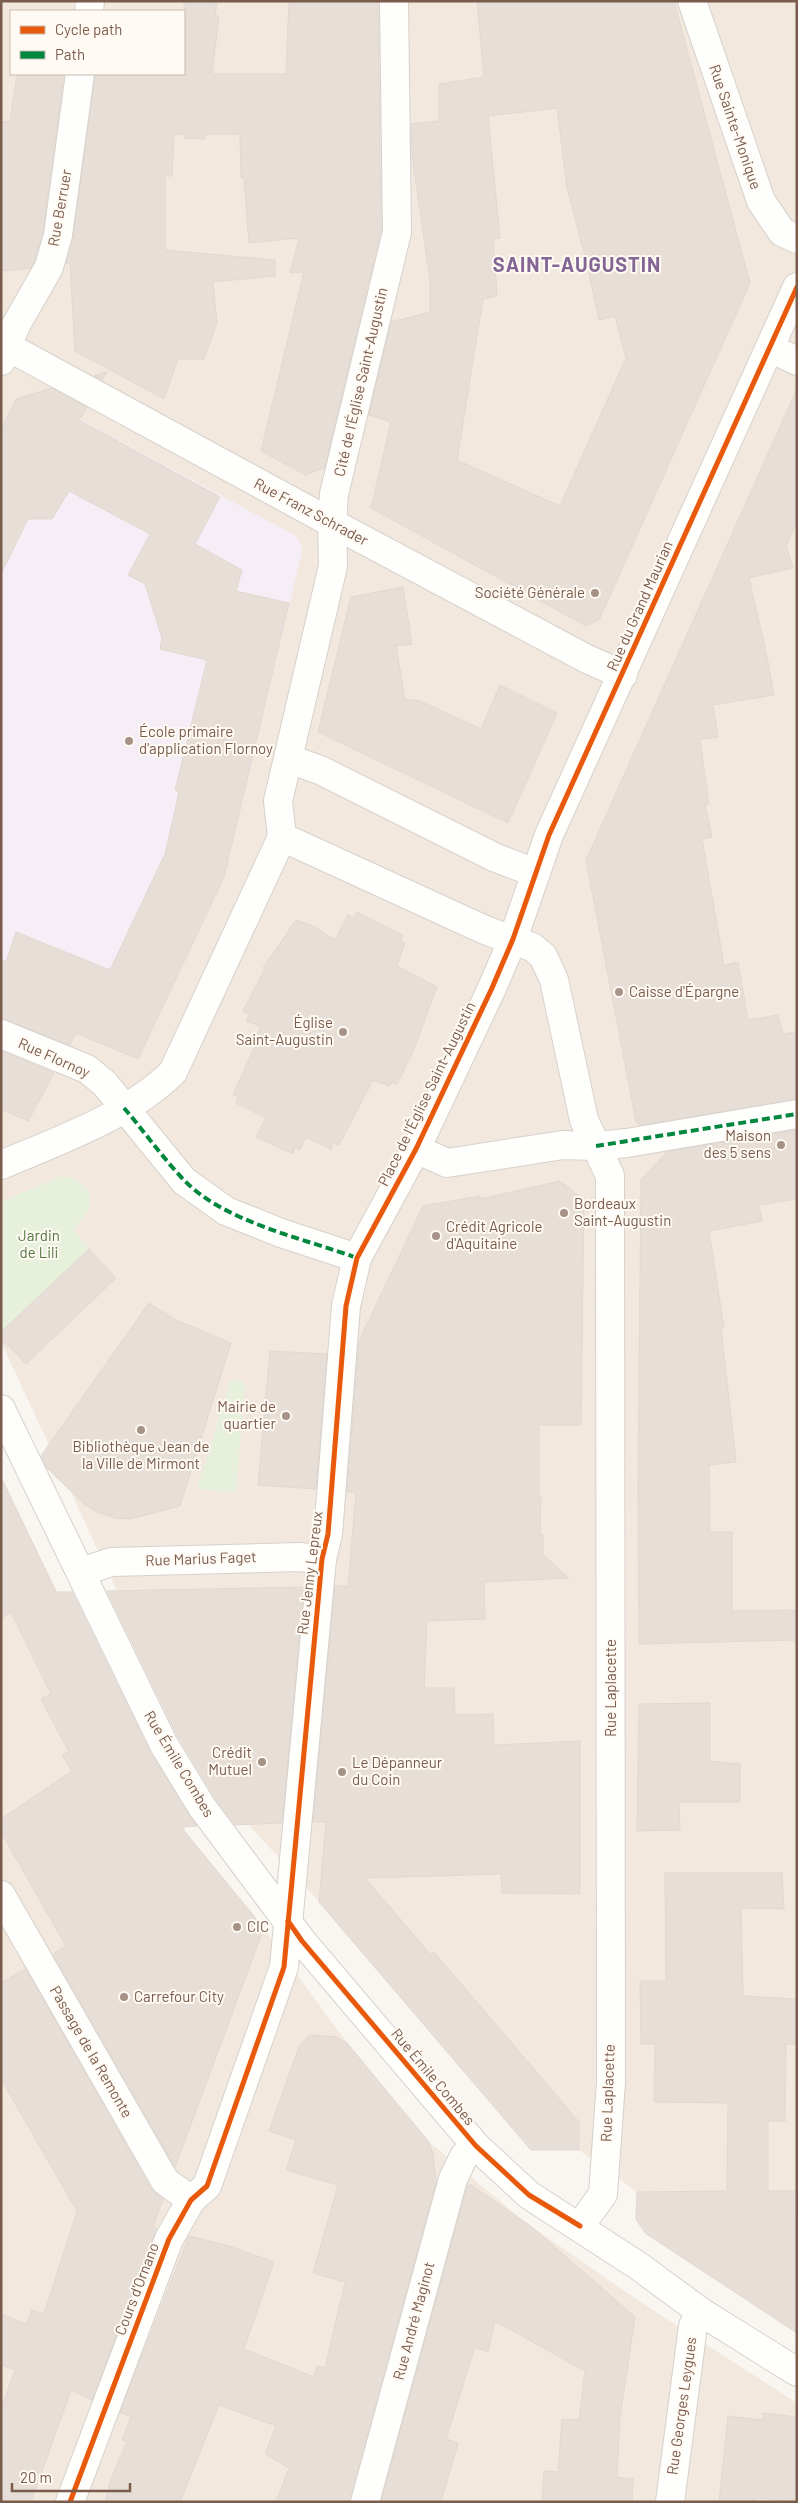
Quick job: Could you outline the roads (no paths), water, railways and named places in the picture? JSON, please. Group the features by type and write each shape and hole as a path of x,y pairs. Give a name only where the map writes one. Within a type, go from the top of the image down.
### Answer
{"street":[{"name":"Cité de l'Église Saint-Augustin","path":"289,759 333,566 332,523 334,494 397,232 394,1"},
{"name":"Rue Sainte-Monique","path":"692,1 761,201 782,232 797,239"},
{"name":"Rue Berruer","path":"3,350 49,267 58,235 80,75"},
{"name":"Rue du Grand Maurian","path":"513,939 548,835 623,675 797,287"},
{"path":"770,348 797,361"},
{"name":"Rue Franz Schrader","path":"3,350 587,659 623,675"},
{"path":"1,1165 82,1130 124,1108 154,1091 173,1072 282,837 278,801 289,759 320,770 496,858 536,873"},
{"path":"282,837 476,926 532,947 543,956 554,980 584,1120 596,1146"},
{"name":"Place de l'Église Saint-Augustin","path":"357,1258 416,1149 513,939"},
{"name":"Rue Flornoy","path":"1,1034 86,1069 106,1084 124,1108"},
{"path":"124,1108 184,1181 226,1211 281,1233 357,1258"},
{"name":"Place de l'Église Saint-Augustin","path":"416,1149 447,1163 562,1145 596,1146 797,1114"},
{"name":"Rue Laplacette","path":"580,2226 603,2194 610,2082 611,1211 610,1176 596,1146"},
{"name":"Rue Jenny Lepreux","path":"288,1921 322,1559 328,1534 346,1306 357,1258"},
{"name":"Rue Émile Combes","path":"1,1409 82,1572 164,1745 202,1807 302,1941 476,2146 530,2195 640,2267 701,2312 797,2372"},
{"name":"Rue Marius Faget","path":"82,1572 111,1562 299,1557 322,1559"},
{"name":"Passage de la Remonte","path":"1,1895 165,2181 191,2200"},
{"name":"Cours d'Ornano","path":"70,2502 169,2239 191,2200 207,2186 284,1967 288,1921"},
{"name":"Rue André Maginot","path":"365,2502 453,2179 464,2156 476,2146"},
{"name":"Rue Georges Leygues","path":"670,2502 693,2326 701,2312"}],"place":[{"name":"Société Générale","path":"595,593"},
{"name":"École primaire d'application Flornoy","path":"129,741"},
{"name":"Caisse d'Épargne","path":"619,992"},
{"name":"Église Saint-Augustin","path":"343,1032"},
{"name":"Maison des 5 sens","path":"781,1145"},
{"name":"Bordeaux Saint-Augustin","path":"564,1213"},
{"name":"Crédit Agricole d'Aquitaine","path":"436,1236"},
{"name":"Mairie de quartier","path":"286,1416"},
{"name":"Bibliothèque Jean de la Ville de Mirmont","path":"141,1430"},
{"name":"Crédit Mutuel","path":"262,1762"},
{"name":"Le Dépanneur du Coin","path":"342,1772"},
{"name":"CIC","path":"237,1927"},
{"name":"Carrefour City","path":"124,1997"}],"district":[{"name":"SAINT-AUGUSTIN","path":"577,265"}],"park label":[{"name":"Jardin de Lili","path":"39,1244"}]}
